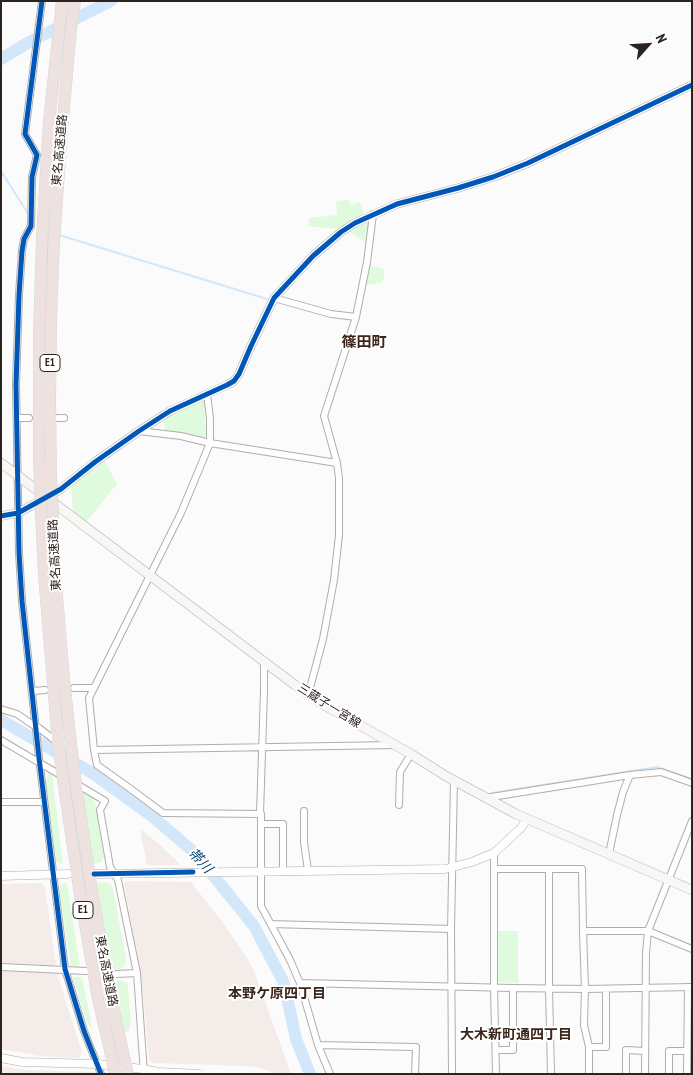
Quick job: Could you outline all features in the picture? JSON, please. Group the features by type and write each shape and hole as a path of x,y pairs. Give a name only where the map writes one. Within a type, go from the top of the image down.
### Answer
{"highway":[{"name":"東名高速道路","path":"62,1 48,122 48,239 51,318 50,391 45,484 71,745 90,886 111,998 128,1074"},
{"name":"東名高速道路","path":"48,239 60,153 74,7"},
{"name":"東名高速道路","path":"47,513 44,584 58,743 82,910 98,999 115,1074"}],"main road":[{"name":"三蔵子一宮線","path":"1,463 264,662 324,704 485,798 527,819 692,890"}],"street":[{"path":"42,1 24,134 37,155 32,177 32,226 24,239 19,295 16,375 19,553 22,601 44,802 65,969 84,1031 102,1074"},
{"path":"1,516 18,513 62,489 82,472 170,411 227,386 234,381 274,298 313,256 341,232 355,223 397,204 458,188 528,163 692,85"},
{"path":"307,693 323,639 334,580 339,535 339,478 324,416 356,317 367,262 373,214"},
{"path":"274,298 331,314 356,317"},
{"path":"208,394 210,443 181,513 90,698 94,750 97,765 163,813 260,814"},
{"path":"17,418 29,418"},
{"path":"139,431 181,436 210,443 337,464"},
{"path":"264,662 260,814 262,814 261,906 300,983 318,1045 330,1074"},
{"path":"74,688 94,688"},
{"path":"33,691 44,690"},
{"path":"1,709 17,714 58,743"},
{"path":"1,740 105,800 100,810 110,867 118,880 137,973 144,1072"},
{"path":"94,750 395,745"},
{"path":"399,805 400,772 411,754"},
{"path":"485,798 630,775 661,772 692,783"},
{"path":"609,854 623,792 630,775"},
{"path":"452,1074 451,929 454,781"},
{"path":"1,802 44,802"},
{"path":"304,812 304,842 308,871"},
{"path":"94,874 425,870 452,868 472,862 494,852 521,828 527,819"},
{"path":"645,1074 646,953 648,931 692,820"},
{"path":"261,824 283,824 283,872"},
{"path":"494,852 496,1074"},
{"path":"495,869 582,870 584,1025 589,1047 589,1074"},
{"path":"549,869 551,1074"},
{"path":"1,876 68,874"},
{"path":"271,924 451,929"},
{"path":"583,931 648,931 692,949"},
{"path":"1,967 86,971"},
{"path":"116,974 137,973"},
{"path":"300,983 585,989 690,987 687,1074"},
{"path":"496,1050 513,1050 513,988"},
{"path":"589,1047 606,1046 606,989"},
{"path":"318,1045 416,1048 416,1074"},
{"path":"626,1074 626,1050 645,1051"},
{"path":"668,1074 669,1051 687,1051"},
{"path":"1,1058 22,1062 98,1064 144,1072 198,1074"}],"shaded area":[{"path":"140,829 158,843 181,865 147,865"},
{"path":"126,881 191,882 223,923 254,971 291,1074 277,1074 261,1068 248,1066 153,1063 149,1060 142,981 124,884"},
{"path":"42,883 45,887 56,964 53,966 1,963 1,884"},
{"path":"1,971 57,973 82,1052 79,1058 41,1056 1,1049"},
{"path":"1,1066 26,1070 95,1072 97,1074 1,1074"}],"green space":[{"path":"348,200 351,205 359,202 365,215 338,229 308,226 309,218 337,215 336,201"},
{"path":"366,221 370,223 367,243 350,232"},
{"path":"368,265 384,269 384,279 380,283 365,285"},
{"path":"202,400 204,401 206,435 204,438 165,431 163,419"},
{"path":"105,461 117,484 86,522 73,512 71,486"},
{"path":"50,773 52,774 63,864 55,860 45,783"},
{"path":"82,790 92,796 95,802 104,857 99,863 92,863"},
{"path":"107,882 113,889 126,959 125,966 120,969 110,969 95,883"},
{"path":"64,883 67,883 80,967 71,966 59,890"},
{"path":"498,931 518,931 518,983 497,982"},
{"path":"73,977 82,977 93,1031 87,1023"},
{"path":"111,980 126,982 128,986 131,1023 129,1030 123,1035"}],"waterway":[{"path":"1,59 31,41 111,1"},
{"path":"1,171 29,215"},
{"path":"59,235 267,299"},
{"name":"帯川","path":"1,720 92,773 153,817 196,854 254,926 284,983 296,1039 310,1074"},
{"path":"492,793 657,767 692,779"}],"cycle path":[{"path":"42,1 25,134 37,155 32,177 31,226 24,239 19,295 16,385 19,553 22,601 39,758 65,969 84,1031 101,1074"},
{"path":"1,516 18,513 61,489 95,462 170,411 234,381 274,298 313,256 341,232 355,223 397,204 458,188 528,163 692,85"},
{"path":"94,874 193,872"}],"district":[{"name":"篠田町","path":"364,343"},
{"name":"本野ケ原四丁目","path":"277,994"},
{"name":"大木新町通四丁目","path":"516,1035"}]}
